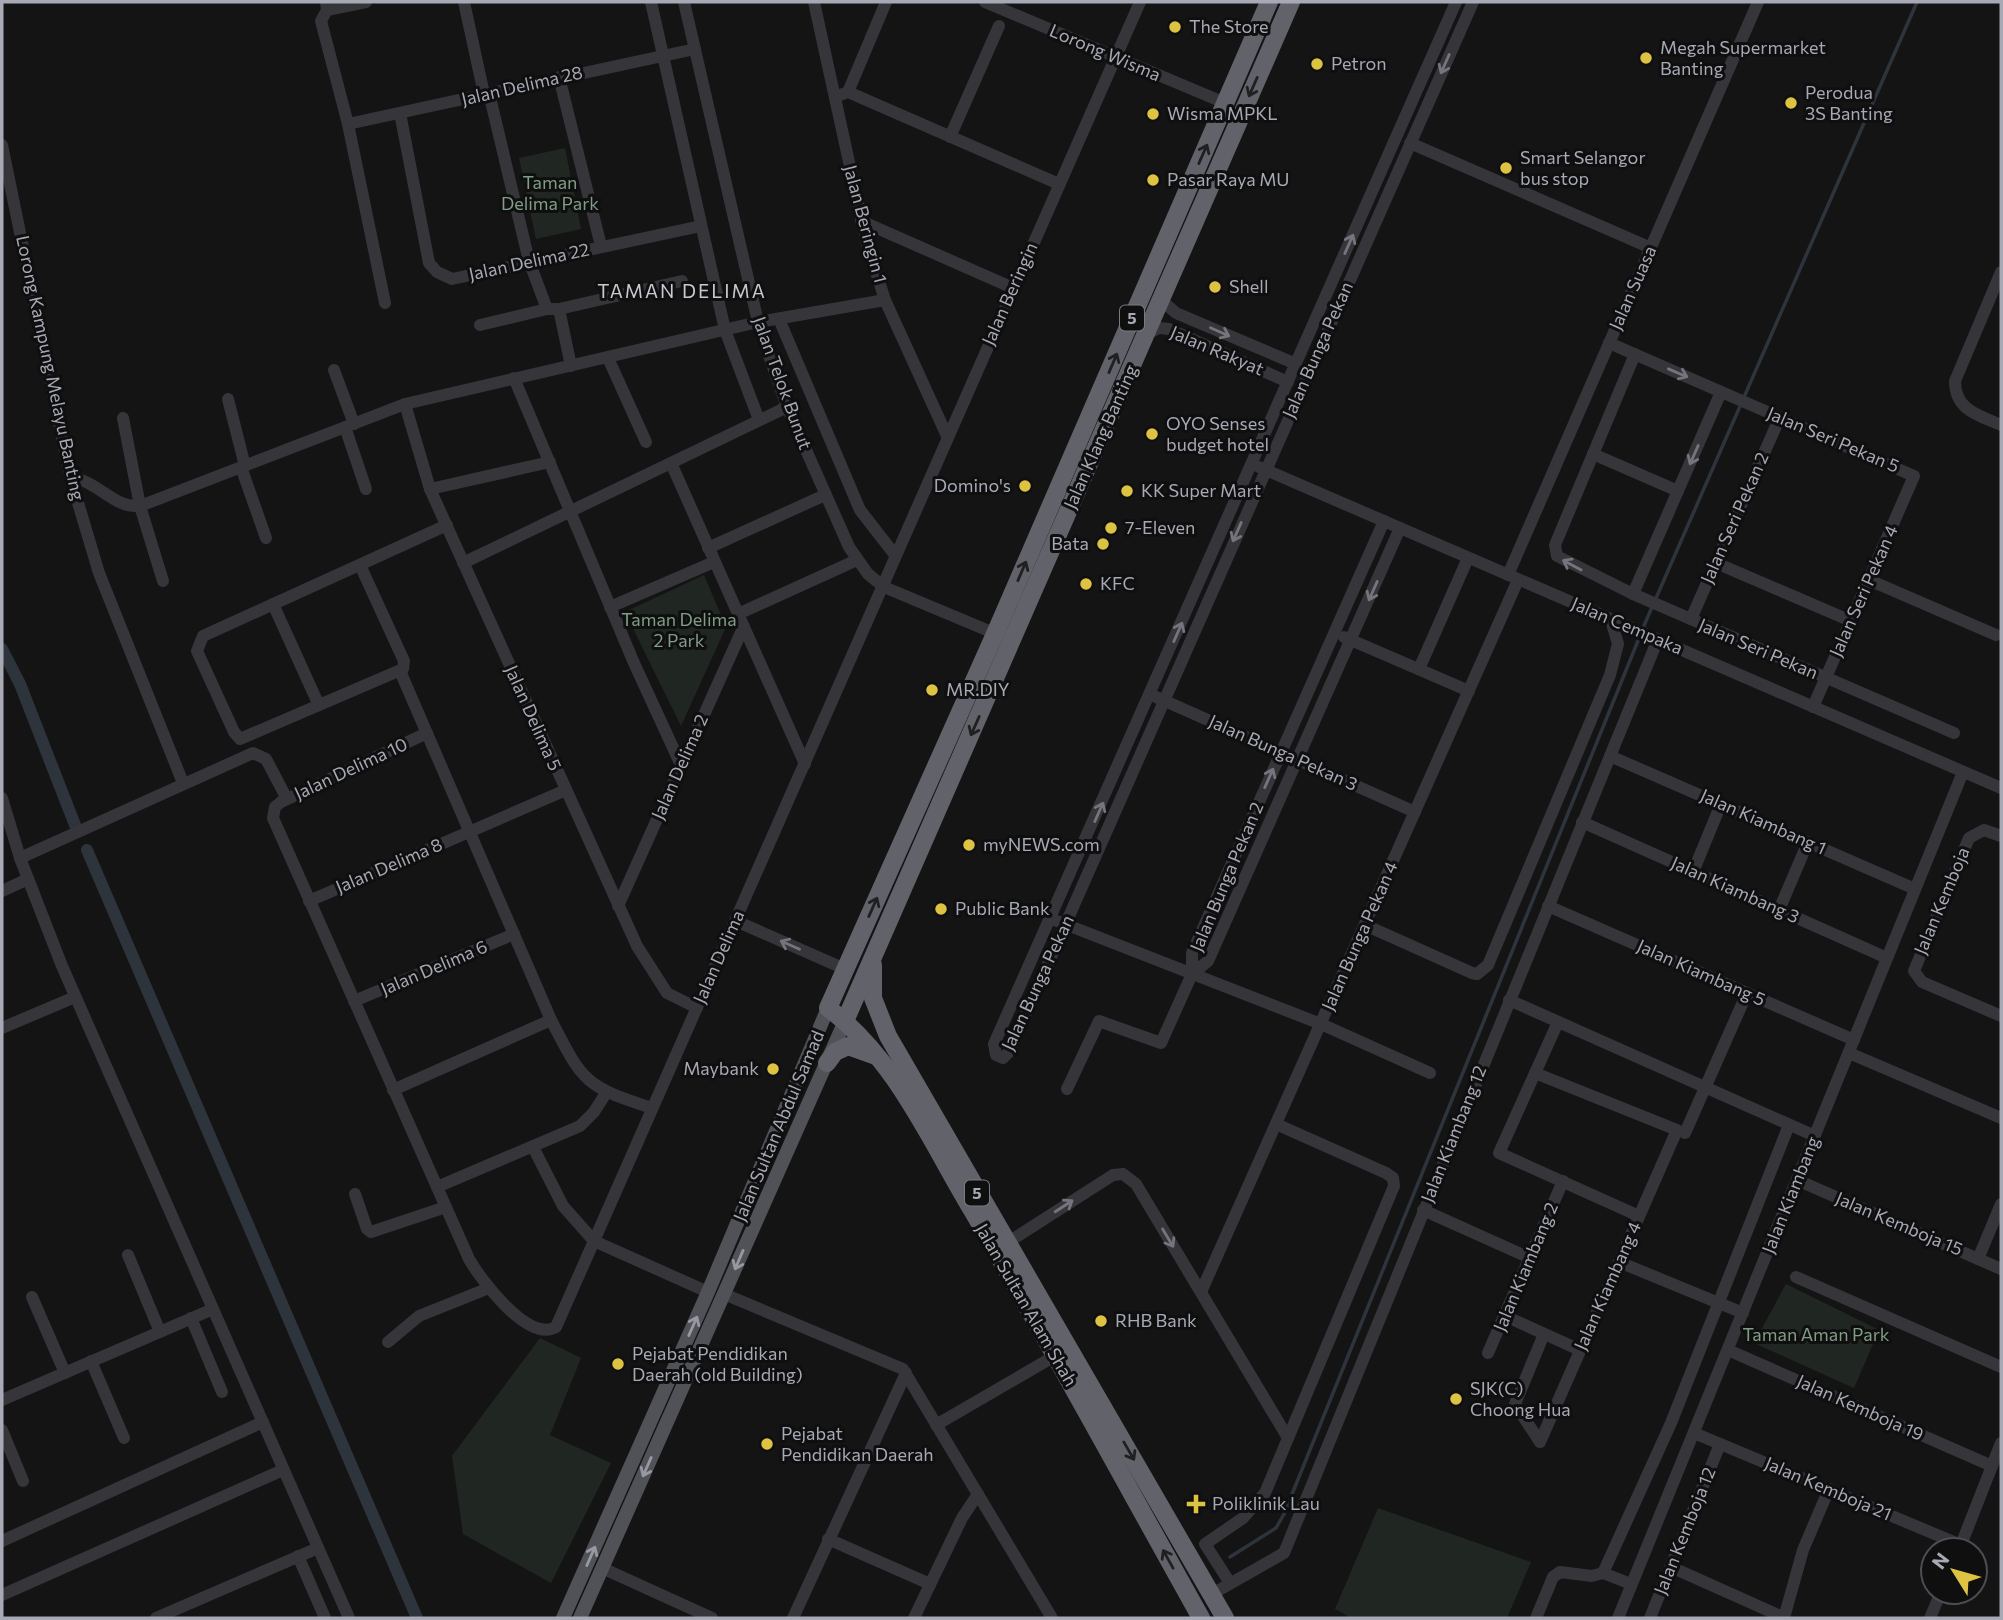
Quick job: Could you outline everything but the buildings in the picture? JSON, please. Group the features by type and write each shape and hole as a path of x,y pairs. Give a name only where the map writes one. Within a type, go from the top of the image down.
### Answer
{"highway":[{"name":"Jalan Klang Banting","path":"1004,637 1269,2"},
{"name":"Jalan Klang Banting","path":"1004,637 1161,300 1291,2"},
{"name":"Jalan Sultan Abdul Samad","path":"845,1020 1004,637"},
{"name":"Jalan Sultan Abdul Samad","path":"828,1008 1004,637"},
{"path":"874,954 873,999 888,1036"},
{"name":"5","path":"836,990 888,1036"},
{"name":"Jalan Sultan Alam Shah","path":"828,1008 845,1020 882,1060 1225,1618"},
{"name":"Jalan Sultan Alam Shah","path":"888,1036 1007,1243 1201,1618"},
{"path":"827,1063 835,1052 848,1046 882,1060"}],"main road":[{"name":"Jalan Sultan Abdul Samad","path":"563,1618 708,1292 828,1008"},
{"name":"Jalan Sultan Abdul Samad","path":"580,1618 845,1020"}],"street":[{"path":"366,2 326,6 321,21 348,124 385,303"},
{"path":"464,2 529,261 553,309 571,366"},
{"path":"651,2 725,330 759,420"},
{"name":"Jalan Telok Bunut","path":"684,2 758,322 787,407 857,561 884,587 1004,637"},
{"name":"Jalan Beringin 1","path":"814,2 861,221 885,300 947,436"},
{"path":"848,92 886,2"},
{"name":"Lorong Wisma","path":"985,2 1225,103"},
{"name":"Jalan Beringin","path":"884,587 895,555 947,436 1140,2"},
{"name":"Jalan Bunga Pekan","path":"1456,2 1252,463 1157,698 1065,925 1009,1052 1003,1058 996,1055 994,1044 1052,919 1157,698 1265,470 1473,2"},
{"name":"Jalan Suasa","path":"1513,577 1609,343 1758,2"},
{"path":"950,136 999,26"},
{"path":"1444,30 1458,36"},
{"name":"Jalan Delima 28","path":"348,124 695,49"},
{"path":"559,77 601,246"},
{"path":"835,97 848,92 1059,184"},
{"name":"Jalan Delima 22","path":"400,113 429,262 437,272 452,279 701,226"},
{"path":"1410,143 1651,248"},
{"name":"Lorong Kampung Melayu Banting","path":"2,145 71,476 99,573 183,783"},
{"path":"861,221 1013,288"},
{"path":"2001,272 1955,381 1955,390 1963,406 2001,425"},
{"path":"480,325 682,281"},
{"path":"71,476 93,483 121,505 140,506 405,404 758,322 885,300"},
{"path":"1161,300 1175,313 1296,364"},
{"path":"779,319 860,510 895,555"},
{"name":"Jalan Rakyat","path":"1145,335 1159,328 1169,329 1289,382"},
{"name":"Jalan Seri Pekan 5","path":"1609,343 1914,476"},
{"name":"Jalan Seri Pekan","path":"1635,355 1555,545 1558,556 1564,562 1637,596 1954,733"},
{"path":"608,358 646,442"},
{"path":"334,370 366,489"},
{"path":"514,378 610,607 681,765"},
{"path":"1637,596 1678,491 1727,394"},
{"path":"228,399 243,466 266,538"},
{"name":"Jalan Delima 5","path":"405,404 430,489 618,906 658,983 667,993 697,1008"},
{"path":"463,563 787,407"},
{"name":"Jalan Seri Pekan 2","path":"1691,619 1780,417"},
{"path":"123,418 140,506 163,580"},
{"path":"1593,454 1678,491"},
{"path":"430,489 550,461"},
{"path":"671,463 805,764"},
{"name":"Jalan Cempaka","path":"1252,463 2001,788"},
{"name":"Jalan Seri Pekan 4","path":"1813,707 1914,476"},
{"path":"708,548 825,495"},
{"name":"Jalan Bunga Pekan 2","path":"1192,974 1192,953 1384,521"},
{"path":"360,565 404,661 403,669 244,739 234,732 197,651 199,641 206,633 447,525"},
{"name":"Jalan Bunga Pekan 2","path":"1192,974 1209,961 1400,528"},
{"path":"1419,669 1468,558"},
{"path":"738,614 857,561"},
{"path":"610,607 714,562"},
{"path":"1716,562 1851,621"},
{"name":"Jalan Bunga Pekan 4","path":"1201,1292 1469,691 1513,577"},
{"path":"1869,579 1996,635"},
{"name":"Jalan Delima","path":"489,1288 514,1314 542,1330 556,1327 884,587"},
{"path":"273,604 317,701"},
{"path":"1365,926 1472,973 1477,974 1488,965 1610,675 1618,644 1611,620"},
{"name":"Jalan Delima 2","path":"618,906 743,628"},
{"path":"1334,632 1469,691"},
{"name":"Jalan Kiambang 12","path":"1212,1594 1284,1553 1658,639"},
{"path":"400,671 551,1020 577,1069 606,1093 652,1108"},
{"name":"Jalan Bunga Pekan 3","path":"1157,698 1415,812"},
{"name":"Jalan Delima 10","path":"309,901 273,818 275,807 427,733"},
{"path":"20,858 253,753 266,759 287,799"},
{"name":"Jalan Kiambang 1","path":"1610,756 1915,889"},
{"name":"Jalan Kiambang","path":"1618,1618 1963,772"},
{"name":"Jalan Delima 8","path":"309,901 566,790"},
{"path":"2,798 20,858 75,997 349,1618"},
{"path":"1693,872 1721,804"},
{"name":"Jalan Kiambang 3","path":"1583,822 1887,958"},
{"name":"Jalan Kemboja","path":"2001,836 1988,830 1969,838 1914,965 1915,975 1922,982 2001,1016"},
{"path":"1779,910 1808,842"},
{"path":"2,891 28,879"},
{"path":"309,901 469,1259 489,1288 419,1316 388,1342"},
{"name":"Jalan Kiambang 5","path":"1548,906 1854,1040"},
{"path":"1052,919 1321,1024 1430,1073"},
{"path":"736,921 845,969"},
{"name":"Jalan Delima 6","path":"354,1001 514,934"},
{"path":"1067,1089 1099,1021 1161,1043 1192,974"},
{"name":"Jalan Kiambang 4","path":"1544,1334 1515,1404 1539,1443 1639,1216 1681,1132 1707,1088 1747,993"},
{"path":"2,1028 75,997"},
{"path":"1509,1000 1815,1136"},
{"path":"393,1090 551,1020"},
{"path":"1558,1022 1499,1153 1639,1216"},
{"path":"1849,1053 2001,1118"},
{"path":"1535,1073 1681,1132"},
{"path":"437,1187 580,1126 594,1112 606,1093"},
{"path":"1230,1583 1205,1544 1243,1518 1265,1493 1394,1186 1393,1178 1386,1174 1276,1124"},
{"name":"Jalan Kiambang","path":"1604,1573 1671,1423 1789,1125"},
{"path":"533,1147 563,1206 594,1241 708,1292"},
{"path":"1007,1243 1113,1175 1123,1174 1136,1184 1288,1438"},
{"name":"Jalan Kemboja 15","path":"1797,1180 2001,1269"},
{"name":"Jalan Kiambang 2","path":"1488,1353 1563,1181"},
{"path":"355,1194 366,1229 371,1232 446,1207"},
{"path":"1978,1259 2001,1203"},
{"path":"1423,1210 1530,1258"},
{"path":"128,1255 160,1332"},
{"path":"1619,1262 1743,1313"},
{"path":"1796,1277 2001,1367"},
{"path":"724,1294 903,1369 1052,1618"},
{"path":"32,1297 65,1373"},
{"path":"2,1400 213,1309"},
{"path":"1505,1316 1580,1350"},
{"path":"191,1318 222,1392"},
{"name":"Jalan Kemboja 19","path":"1728,1350 1992,1466"},
{"path":"936,1425 1063,1351"},
{"path":"91,1362 124,1438"},
{"path":"793,1618 905,1373"},
{"path":"2,1541 262,1422"},
{"path":"2,1430 23,1481"},
{"name":"Jalan Kemboja 21","path":"1694,1433 1933,1536"},
{"path":"1965,1536 2001,1443"},
{"name":"Jalan Kemboja 12","path":"1650,1618 1720,1444"},
{"path":"2,1595 283,1470"},
{"path":"1671,1567 1785,1618 1803,1550 1829,1489"},
{"path":"914,1618 962,1518 978,1494"},
{"path":"828,1539 930,1584"},
{"path":"162,1617 318,1548"},
{"path":"298,1556 325,1618"},
{"path":"602,1569 712,1618"},
{"path":"1536,1618 1553,1577 1560,1572 1592,1576 1604,1573 1631,1584"}],"green space":[{"name":"Taman Delima Park","path":"565,148 581,229 536,239 519,158"},
{"name":"Taman Delima 2 Park","path":"704,575 726,627 681,726 625,612"},
{"name":"Taman Aman Park","path":"1786,1284 1879,1330 1854,1388 1754,1343"},
{"path":"540,1338 581,1358 550,1435 611,1463 551,1583 463,1534 452,1456"},
{"path":"1378,1508 1531,1562 1507,1618 1351,1618 1335,1609"}],"waterway":[{"path":"1230,1557 1276,1528 1284,1514 1646,621 1917,2"},
{"path":"2,649 20,684 75,825"},
{"path":"87,850 417,1618"}],"place":[{"name":"The Store","path":"1175,27"},
{"name":"Megah Supermarket Banting","path":"1646,58"},
{"name":"Petron","path":"1317,64"},
{"name":"Perodua 3S Banting","path":"1791,103"},
{"name":"Wisma MPKL","path":"1153,114"},
{"name":"Smart Selangor bus stop","path":"1506,168"},
{"name":"Pasar Raya MU","path":"1153,180"},
{"name":"Shell","path":"1215,287"},
{"name":"OYO Senses budget hotel","path":"1152,434"},
{"name":"Domino's","path":"1025,486"},
{"name":"KK Super Mart","path":"1127,491"},
{"name":"7-Eleven","path":"1111,528"},
{"name":"Bata","path":"1103,544"},
{"name":"KFC","path":"1086,584"},
{"name":"MR.DIY","path":"932,690"},
{"name":"myNEWS.com","path":"969,845"},
{"name":"Public Bank","path":"941,909"},
{"name":"Maybank","path":"773,1069"},
{"name":"RHB Bank","path":"1101,1321"},
{"name":"Pejabat Pendidikan Daerah (old Building)","path":"618,1364"},
{"name":"SJK(C) Choong Hua","path":"1456,1399"},
{"name":"Pejabat Pendidikan Daerah","path":"767,1444"},
{"name":"Poliklinik Lau","path":"1196,1504"}],"district":[{"name":"TAMAN DELIMA","path":"682,291"}]}
